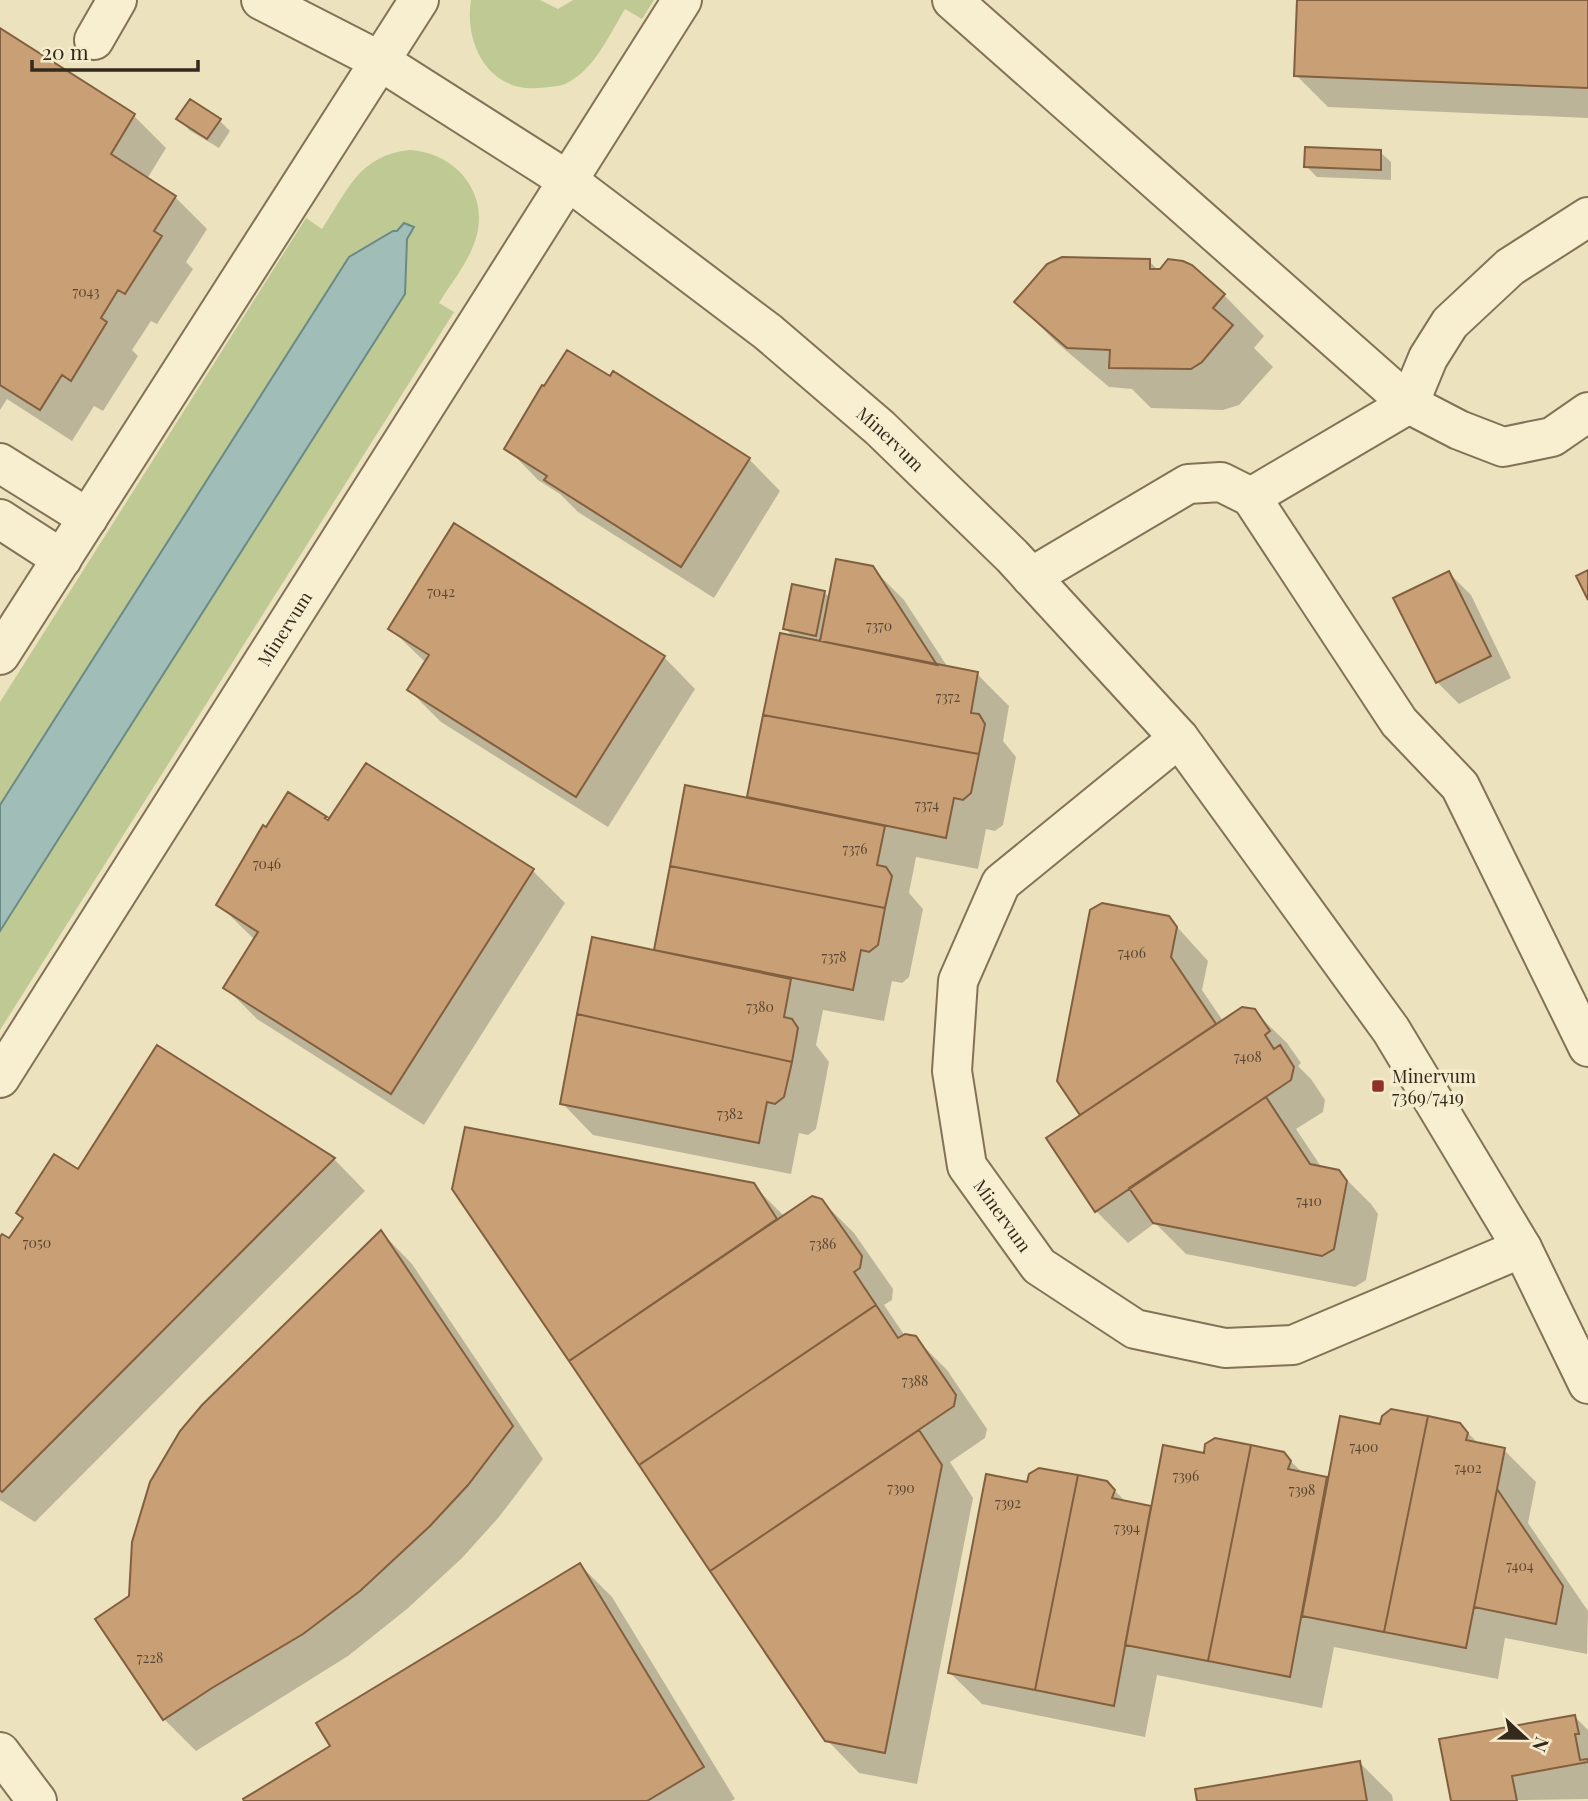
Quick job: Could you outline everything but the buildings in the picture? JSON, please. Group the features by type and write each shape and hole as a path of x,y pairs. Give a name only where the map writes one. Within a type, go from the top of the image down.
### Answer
{"street":[{"path":"94,40 117,0"},
{"name":"Minervum","path":"261,0 380,61 567,180 768,332 809,367 880,428 1031,577 1179,738 1391,1030 1522,1248 1588,1384"},
{"path":"0,655 419,0"},
{"name":"Minervum","path":"0,1078 682,0"},
{"path":"952,0 1409,404 1459,430 1503,447 1552,437 1588,412"},
{"path":"1251,497 1409,404 1428,358 1450,323 1510,267 1588,217"},
{"path":"0,463 88,518"},
{"path":"1031,577 1188,484 1221,482 1251,497 1399,722 1460,786 1588,1047"},
{"path":"0,519 62,559"},
{"name":"Minervum","path":"1179,738 1001,883 958,981 952,1070 967,1166 1039,1266 1135,1329 1225,1348 1293,1345 1522,1248"},
{"path":"0,1752 37,1801"}],"green space":[{"path":"471,0 540,0 558,9 573,0 654,0 642,19 625,9 593,61 575,78 562,85 538,88 520,87 505,82 483,62 471,32"},
{"path":"410,150 442,159 466,179 474,193 479,224 475,241 464,265 439,303 454,312 0,1030 0,931 405,294 407,239 413,227 393,231 349,257 0,805 0,702 306,218 322,229 348,188 367,167 393,153"}],"water":[{"path":"404,223 414,227 407,239 405,294 0,931 0,805 349,257 397,231"}],"place":[{"name":"Minervum 7369/7419","path":"1378,1086"}]}
